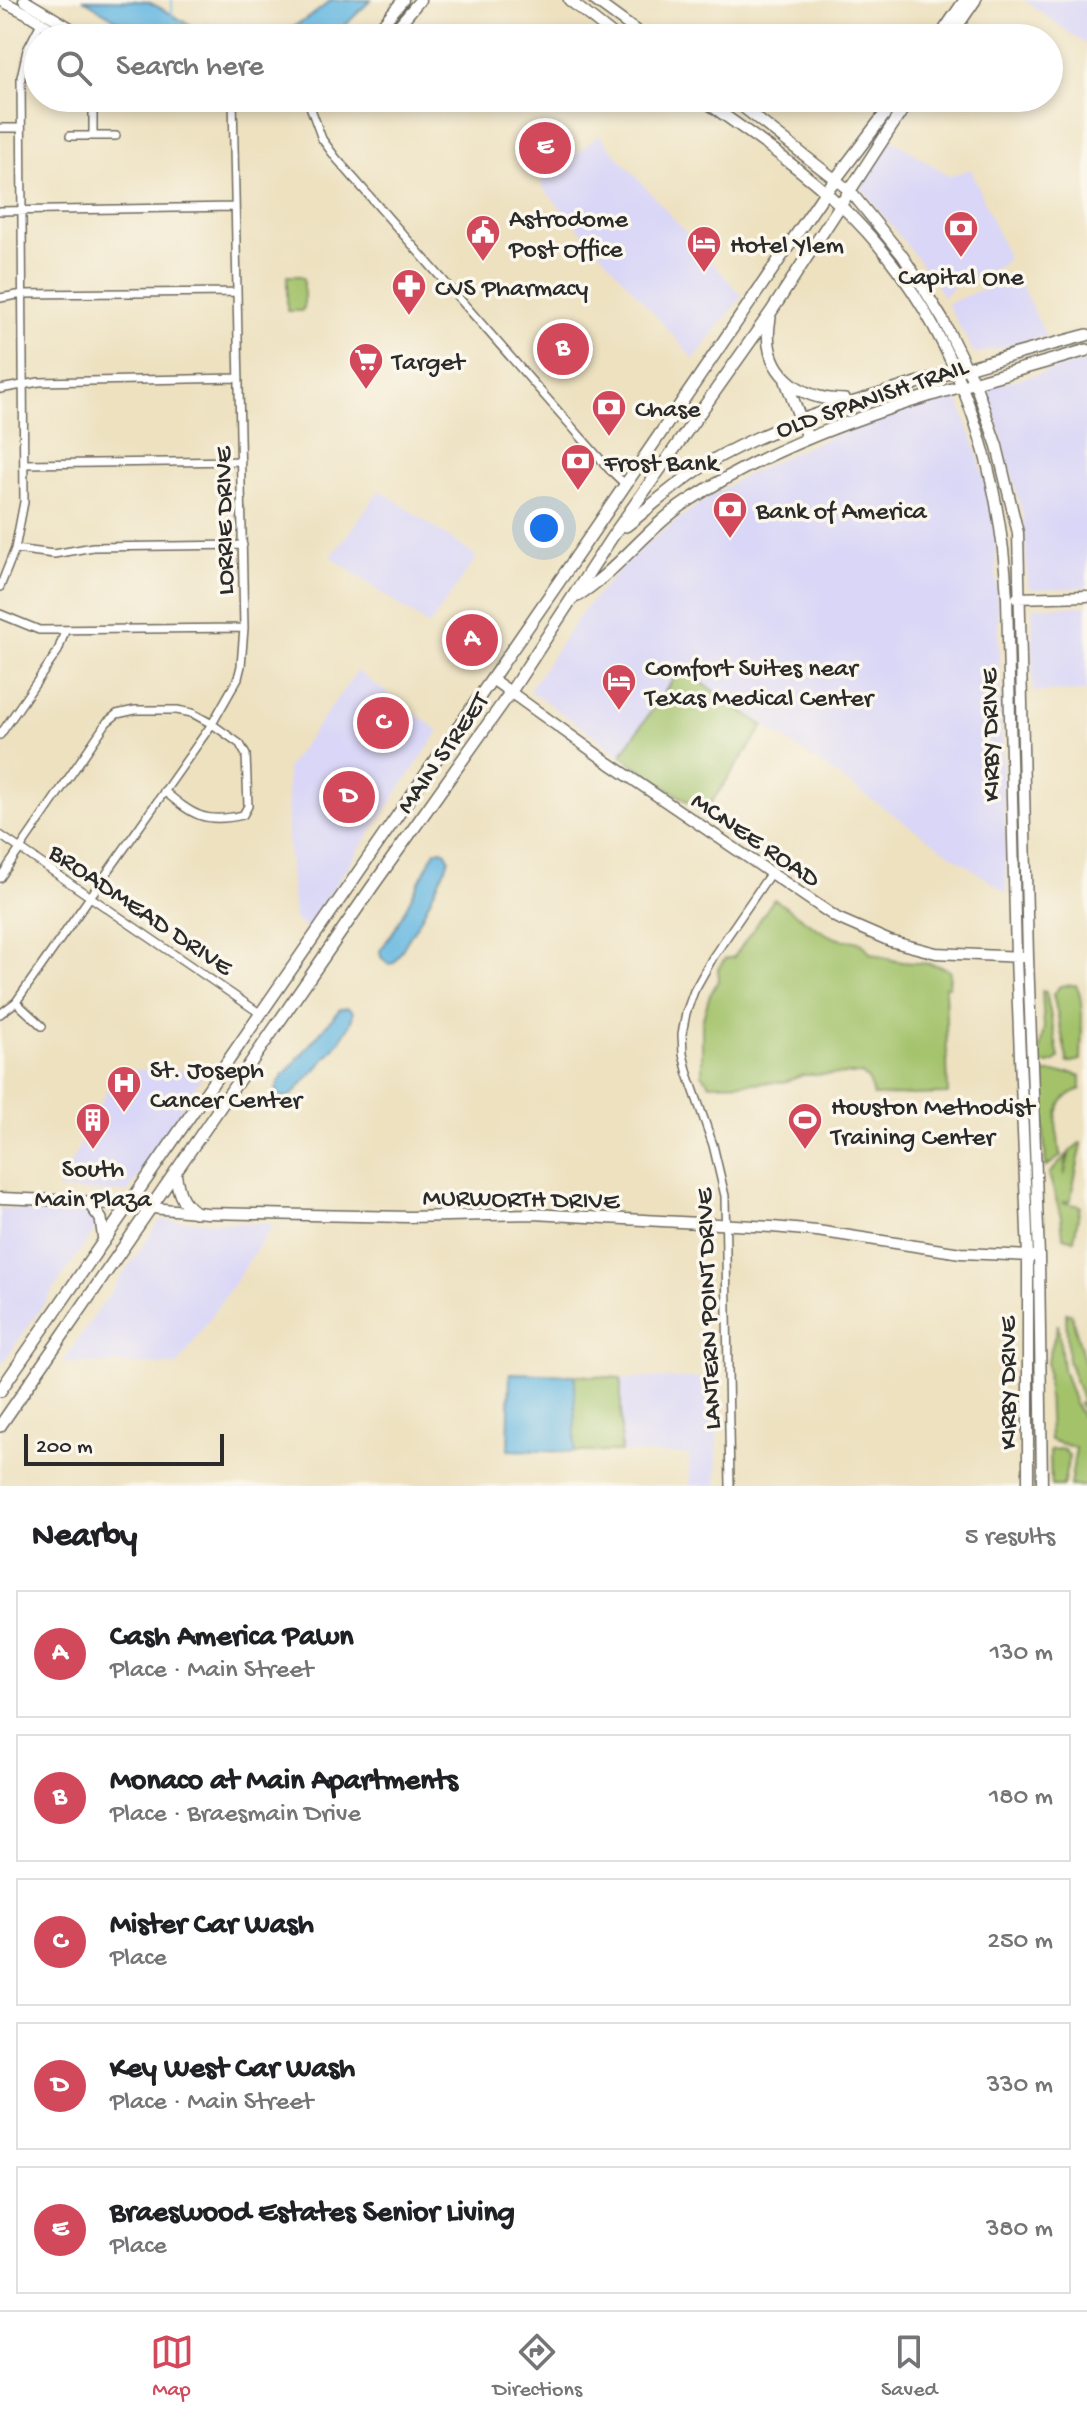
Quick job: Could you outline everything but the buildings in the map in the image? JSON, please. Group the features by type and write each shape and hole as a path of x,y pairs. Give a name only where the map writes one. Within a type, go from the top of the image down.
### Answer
{"main road":[{"path":"0,0 59,24"},
{"path":"24,0 52,24"},
{"path":"383,24 403,0"},
{"path":"400,24 420,0"},
{"path":"569,0 599,24"},
{"path":"594,0 627,24"},
{"path":"949,24 965,0"},
{"path":"959,24 975,0"},
{"name":"KIRBY DRIVE","path":"727,112 841,205 866,231 902,278 963,369"},
{"name":"KIRBY DRIVE","path":"749,112 850,191 913,271 943,320 997,446 1018,533 1034,1105 1028,1486"},
{"name":"MAIN STREET","path":"0,1391 825,192 886,112"},
{"name":"MAIN STREET","path":"0,1426 372,887 510,693 612,537 771,312 901,112"},
{"path":"902,278 913,271"},
{"path":"771,312 767,331 769,346 807,437"},
{"name":"OLD SPANISH TRAIL","path":"565,573 672,487 745,443 858,401 1087,335"},
{"path":"1048,345 1052,361"},
{"name":"OLD SPANISH TRAIL","path":"571,600 589,589 633,546 684,504 754,461 807,437 900,404 1087,350"},
{"path":"784,376 804,394 830,400 858,401"},
{"name":"KIRBY DRIVE","path":"969,384 1004,544 1016,957 1022,1105 1041,1390 1042,1486"},
{"path":"626,485 643,495"},
{"path":"672,487 684,504"},
{"path":"1007,598 1087,596"},
{"name":"MCNEE ROAD","path":"492,679 837,918 890,941 936,953 1028,957"},
{"path":"1010,705 1023,704"},
{"path":"356,876 372,887"},
{"path":"308,945 324,956"},
{"path":"261,1014 276,1026"},
{"path":"1022,1105 1034,1105"},
{"path":"175,1172 181,1198 195,1212"},
{"name":"MURWORTH DRIVE","path":"0,1198 195,1212 409,1217 533,1214 817,1231 961,1253 1034,1256"},
{"path":"88,1202 101,1219 104,1241"},
{"path":"12,1374 30,1383"},
{"path":"1028,1390 1041,1390"}],"street":[{"path":"42,24 45,17"},
{"path":"0,587 15,549 24,502 20,128 24,61"},
{"path":"93,112 93,136"},
{"name":"LORRIE DRIVE","path":"0,1014 16,1002 212,724 238,678 244,628 233,112"},
{"path":"312,112 322,139 336,158 626,485"},
{"path":"0,128 20,128"},
{"path":"70,136 116,136"},
{"path":"0,211 235,207"},
{"path":"0,298 23,294 237,292"},
{"path":"0,389 25,383 239,378"},
{"path":"24,464 241,461"},
{"path":"15,549 44,554 93,547 243,545"},
{"path":"0,614 39,630 244,628"},
{"path":"0,735 58,651 65,631"},
{"path":"0,878 107,722 117,714 135,710 192,713 240,744 246,755 248,806 243,815 203,818 192,815 164,791"},
{"name":"BROADMEAD DRIVE","path":"0,835 261,1014"},
{"name":"LANTERN POINT DRIVE","path":"730,1486 726,1225 722,1176 688,1074 682,1034 694,991 713,957 770,874"},
{"path":"16,1002 42,1026"}],"shaded area":[{"path":"1024,0 1087,0 1087,44 1063,28 1063,24 1057,24"},
{"path":"599,135 742,296 694,359 540,184"},
{"path":"890,138 949,176 971,169 1008,258 1000,266 955,285 943,297 933,279 861,187"},
{"path":"1016,275 1046,336 975,354 947,304"},
{"path":"1087,361 1087,587 1033,589 1028,585 1023,515 988,387"},
{"path":"953,395 958,398 976,450 990,500 995,533 1007,893 681,668 621,755 529,690 582,612 608,582 643,547 693,508 737,480 785,456 833,436"},
{"path":"380,490 477,557 429,626 331,557"},
{"path":"1087,606 1087,691 1033,692 1032,607"},
{"path":"357,671 439,731 306,928 294,919 288,842 287,768"},
{"path":"117,1070 206,1070 128,1192 57,1190"},
{"path":"0,1209 85,1213 95,1216 99,1224 0,1367"},
{"path":"160,1220 274,1224 178,1365 62,1363"},
{"path":"621,1378 717,1378 717,1486 690,1486 689,1455 621,1452"}],"green space":[{"path":"287,276 301,276 304,279 304,308 301,311 287,311"},
{"path":"681,668 764,726 704,813 621,755"},
{"path":"774,899 829,935 858,942 870,953 899,961 933,964 950,971 949,986 945,986 948,1094 873,1096 869,1081 862,1074 803,1075 785,1082 710,1084 702,1074 702,1022 709,997 719,979 718,969 725,959 734,957"},
{"path":"1076,985 1082,1010 1081,1060 1068,1063 1053,994 1060,986"},
{"path":"1042,991 1046,992 1059,1058 1050,1064 1038,1063 1044,1027"},
{"path":"1040,1075 1081,1076 1081,1089 1062,1102 1057,1114 1061,1156 1046,1167"},
{"path":"1080,1143 1070,1201 1062,1202 1080,1206 1074,1240 1063,1237 1049,1174 1067,1155 1064,1176 1070,1151"},
{"path":"1066,1313 1071,1313 1087,1371 1087,1417 1079,1403 1083,1402 1068,1360"},
{"path":"1058,1324 1063,1369 1075,1404 1087,1426 1087,1486 1070,1486 1076,1448 1050,1440 1047,1363"},
{"path":"575,1375 621,1378 621,1452 575,1452"},
{"path":"1063,1449 1069,1456 1063,1486 1051,1486 1050,1450"}],"water":[{"path":"84,0 148,2 188,24 124,24"},
{"path":"331,0 371,0 346,24 297,24"},
{"path":"441,850 449,858 447,865 421,918 394,963 388,964 380,951 396,927 435,851"},
{"path":"348,1008 353,1012 351,1021 328,1055 292,1095 288,1098 277,1096 279,1081 340,1009"},
{"path":"510,1373 575,1375 575,1452 508,1450"}],"waterway":[{"path":"172,0 172,19"}],"place":[{"name":"Braeswood Estates Senior Living","path":"545,148"},
{"name":"Capital One","path":"961,259"},
{"name":"Astrodome Post Office","path":"483,263"},
{"name":"Hotel Ylem","path":"704,274"},
{"name":"CVS Pharmacy","path":"409,317"},
{"name":"Monaco at Main Apartments","path":"563,349"},
{"name":"Target","path":"366,391"},
{"name":"Chase","path":"609,438"},
{"name":"Frost Bank","path":"578,492"},
{"name":"Bank of America","path":"730,540"},
{"name":"Cash America Pawn","path":"472,640"},
{"name":"Comfort Suites near Texas Medical Center","path":"619,712"},
{"name":"Mister Car Wash","path":"383,723"},
{"name":"Key West Car Wash","path":"349,797"},
{"name":"St. Joseph Cancer Center","path":"124,1114"},
{"name":"South Main Plaza","path":"93,1151"},
{"name":"Houston Methodist Training Center","path":"805,1151"}]}
